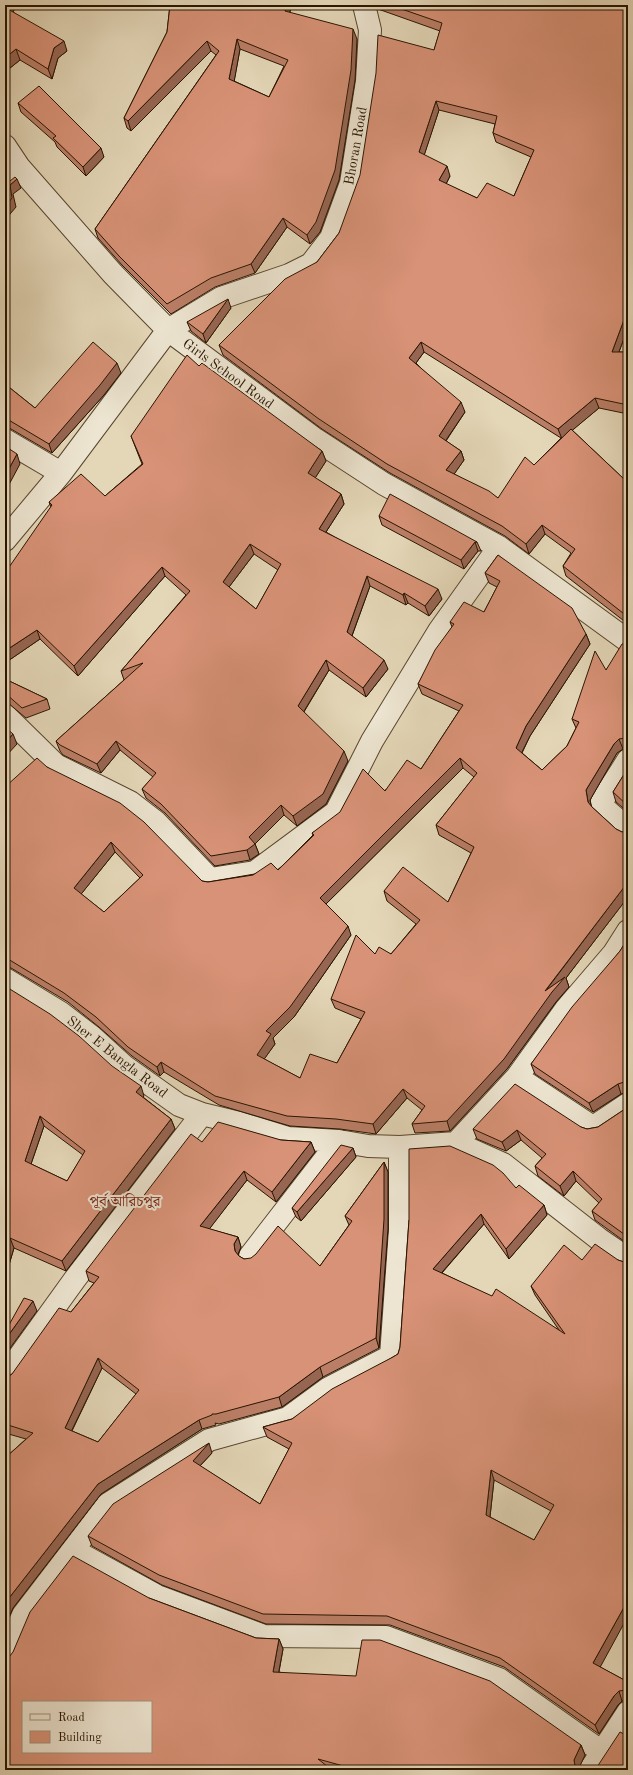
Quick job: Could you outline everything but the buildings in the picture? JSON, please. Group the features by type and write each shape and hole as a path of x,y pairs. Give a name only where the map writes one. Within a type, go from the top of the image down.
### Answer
{"street":[{"name":"Bhoran Road","path":"168,330 221,298 289,275 310,264 331,238 351,183 367,81 370,30 364,5"},
{"name":"Girls School Road","path":"5,146 12,174 168,330 315,439 384,484 499,547 628,641"},
{"path":"5,540 61,473 168,330"},
{"path":"5,440 61,473"},
{"path":"5,715 56,765 130,802 156,822 210,879 255,872 336,812 372,741 439,630 499,547"},
{"path":"628,760 602,802 604,808 628,829"},
{"path":"628,931 614,954 566,1009 517,1077 456,1143 503,1164 598,1239 628,1259"},
{"name":"Sher E Bangla Road","path":"5,979 61,1013 91,1036 124,1066 159,1092 179,1105 202,1114 288,1138 340,1141 368,1146 400,1147 456,1143"},
{"path":"517,1077 591,1126 595,1126 628,1104"},
{"path":"5,1376 75,1279 202,1114"},
{"path":"250,1256 340,1141"},
{"path":"5,1657 23,1615 108,1504 209,1440 288,1418 328,1388 391,1356 400,1229 400,1147"},
{"path":"73,1550 157,1596 264,1636 386,1637 499,1679 602,1752"},
{"path":"590,1770 628,1712"}],"district":[{"name":"পূর্ব আরিচপুর","path":"125,1202"}]}
